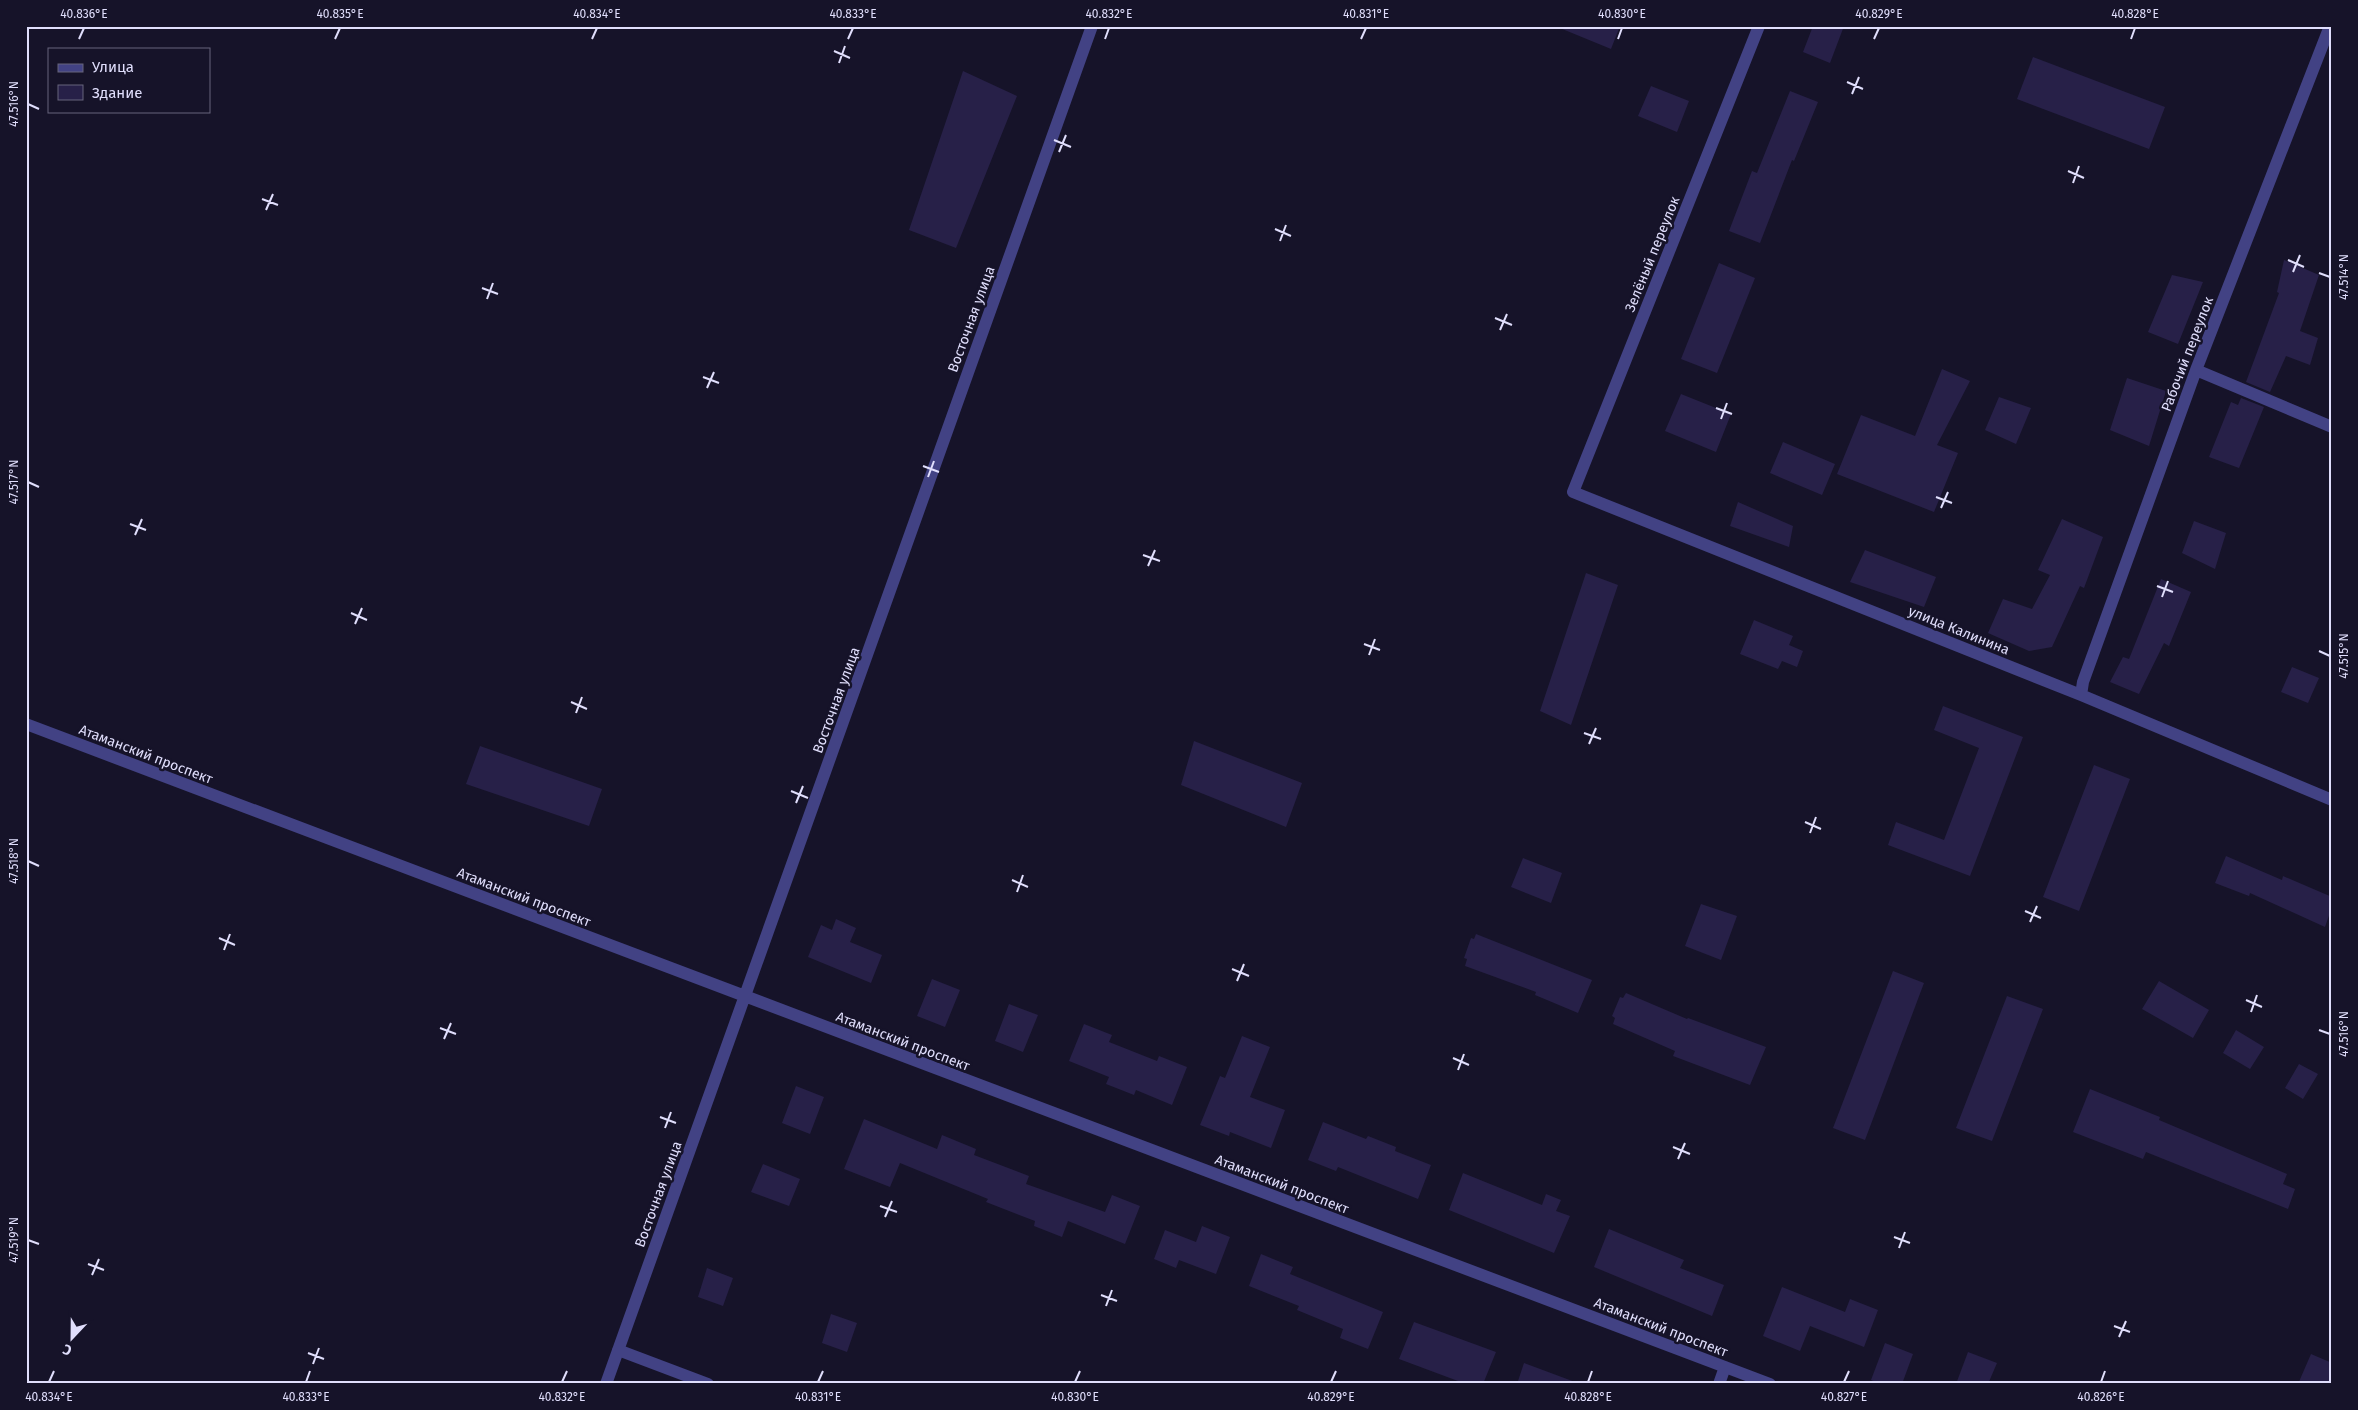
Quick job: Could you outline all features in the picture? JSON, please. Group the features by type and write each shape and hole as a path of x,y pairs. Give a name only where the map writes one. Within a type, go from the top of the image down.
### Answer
{"street":[{"name":"Восточная улица","path":"606,1384 1092,26"},
{"name":"Зелёный переулок","path":"1573,492 1758,26"},
{"name":"Рабочий переулок","path":"2081,695 2083,682 2196,370 2330,26"},
{"path":"2196,370 2332,427"},
{"name":"улица Калинина","path":"1573,492 2081,695 2332,800"},
{"name":"Атаманский проспект","path":"26,724 1770,1384"},
{"path":"618,1350 708,1384"},
{"path":"1719,1384 1725,1367"}],"building":[{"path":"1555,26 1620,26 1611,49"},
{"path":"1813,26 1844,26 1830,63 1803,52"},
{"path":"2033,57 2165,107 2149,149 2017,99"},
{"path":"963,71 1017,96 956,248 909,230"},
{"path":"1651,86 1689,101 1677,132 1638,116"},
{"path":"1790,91 1818,102 1794,161 1792,160 1760,243 1729,231 1752,171 1757,173"},
{"path":"2284,260 2319,275 2300,331 2318,338 2310,365 2286,356 2270,392 2246,382 2279,293 2277,292"},
{"path":"1719,263 1755,278 1717,373 1681,359"},
{"path":"2172,275 2203,282 2178,344 2148,332"},
{"path":"1942,369 1970,381 1937,445 1958,453 1934,512 1837,474 1861,415 1915,436"},
{"path":"2127,378 2166,391 2149,446 2110,430"},
{"path":"1681,394 1731,414 1716,452 1665,431"},
{"path":"1999,397 2031,408 2016,444 1985,430"},
{"path":"2241,398 2264,407 2239,468 2209,457 2231,402 2238,405"},
{"path":"1783,442 1835,464 1822,495 1770,473"},
{"path":"1738,502 1793,526 1789,547 1730,526"},
{"path":"2062,519 2103,537 2084,588 2080,586 2052,647 2029,651 1988,633 2003,599 2032,609 2050,575 2038,570"},
{"path":"2194,521 2226,533 2215,569 2182,553"},
{"path":"1865,550 1936,577 1924,607 1850,582"},
{"path":"1586,573 1618,585 1571,725 1540,711"},
{"path":"2161,579 2191,592 2169,646 2164,643 2139,694 2110,682 2123,657 2129,659"},
{"path":"1754,620 1793,636 1789,645 1803,651 1797,667 1782,661 1778,669 1740,654"},
{"path":"2292,667 2319,678 2308,703 2281,692"},
{"path":"1943,706 2023,737 1970,876 1888,845 1896,822 1944,840 1979,748 1934,730"},
{"path":"1194,741 1302,783 1286,827 1181,785"},
{"path":"480,746 602,789 589,826 466,784"},
{"path":"2094,765 2130,779 2079,911 2043,897"},
{"path":"2226,856 2282,880 2283,876 2332,897 2332,907 2325,927 2250,893 2249,896 2215,883"},
{"path":"1523,858 1562,873 1551,903 1511,887"},
{"path":"1701,904 1737,916 1721,960 1685,946"},
{"path":"836,919 856,928 850,942 882,955 871,983 808,957 821,925 832,930"},
{"path":"1476,934 1592,980 1578,1013 1535,995 1536,992 1465,966 1467,959 1464,958 1471,938 1474,939"},
{"path":"1893,971 1924,983 1865,1140 1833,1128"},
{"path":"932,979 960,990 945,1027 917,1016"},
{"path":"2159,981 2209,1010 2193,1038 2142,1009"},
{"path":"1626,993 1687,1019 1766,1047 1750,1085 1673,1056 1675,1051 1613,1024 1615,1018 1612,1016 1620,997 1623,998"},
{"path":"2007,996 2043,1009 1992,1141 1956,1128"},
{"path":"1009,1004 1038,1015 1023,1052 995,1041"},
{"path":"1084,1024 1112,1035 1109,1042 1157,1061 1159,1056 1187,1067 1172,1105 1136,1090 1134,1095 1106,1084 1109,1077 1069,1061"},
{"path":"2236,1030 2264,1047 2250,1069 2223,1053"},
{"path":"1242,1036 1270,1047 1250,1097 1285,1110 1271,1148 1230,1132 1229,1136 1200,1125 1220,1076 1225,1078"},
{"path":"2299,1064 2318,1074 2303,1099 2285,1088"},
{"path":"796,1086 824,1097 810,1134 782,1123"},
{"path":"2090,1089 2160,1117 2159,1120 2287,1174 2283,1184 2295,1189 2288,1209 2146,1152 2143,1159 2073,1132"},
{"path":"864,1119 937,1149 942,1135 976,1149 974,1155 1029,1176 1026,1184 1105,1212 1112,1195 1140,1206 1125,1244 1068,1221 1062,1237 1034,1226 1035,1221 986,1202 988,1199 900,1163 890,1187 844,1169"},
{"path":"1323,1122 1366,1139 1368,1136 1396,1147 1395,1151 1431,1165 1418,1199 1338,1167 1336,1171 1308,1160"},
{"path":"763,1164 800,1179 789,1206 751,1192"},
{"path":"1463,1173 1542,1205 1546,1194 1561,1200 1556,1211 1570,1216 1554,1253 1449,1210"},
{"path":"1202,1226 1230,1237 1216,1274 1179,1260 1176,1268 1154,1259 1165,1230 1196,1242"},
{"path":"1609,1229 1684,1260 1680,1268 1724,1285 1712,1316 1594,1267"},
{"path":"1261,1254 1293,1267 1290,1274 1383,1312 1368,1349 1340,1338 1343,1329 1297,1310 1299,1306 1249,1286"},
{"path":"707,1268 733,1278 723,1306 698,1297"},
{"path":"1782,1287 1845,1312 1850,1299 1878,1310 1864,1347 1810,1326 1800,1351 1763,1336"},
{"path":"831,1314 857,1323 847,1352 822,1343"},
{"path":"1414,1322 1496,1352 1483,1384 1466,1384 1399,1359"},
{"path":"1885,1343 1913,1354 1902,1384 1880,1384 1871,1380"},
{"path":"1968,1352 1997,1363 1988,1384 1956,1384"},
{"path":"2311,1354 2332,1363 2332,1384 2298,1384"},
{"path":"1524,1363 1575,1382 1574,1384 1517,1384"}]}
